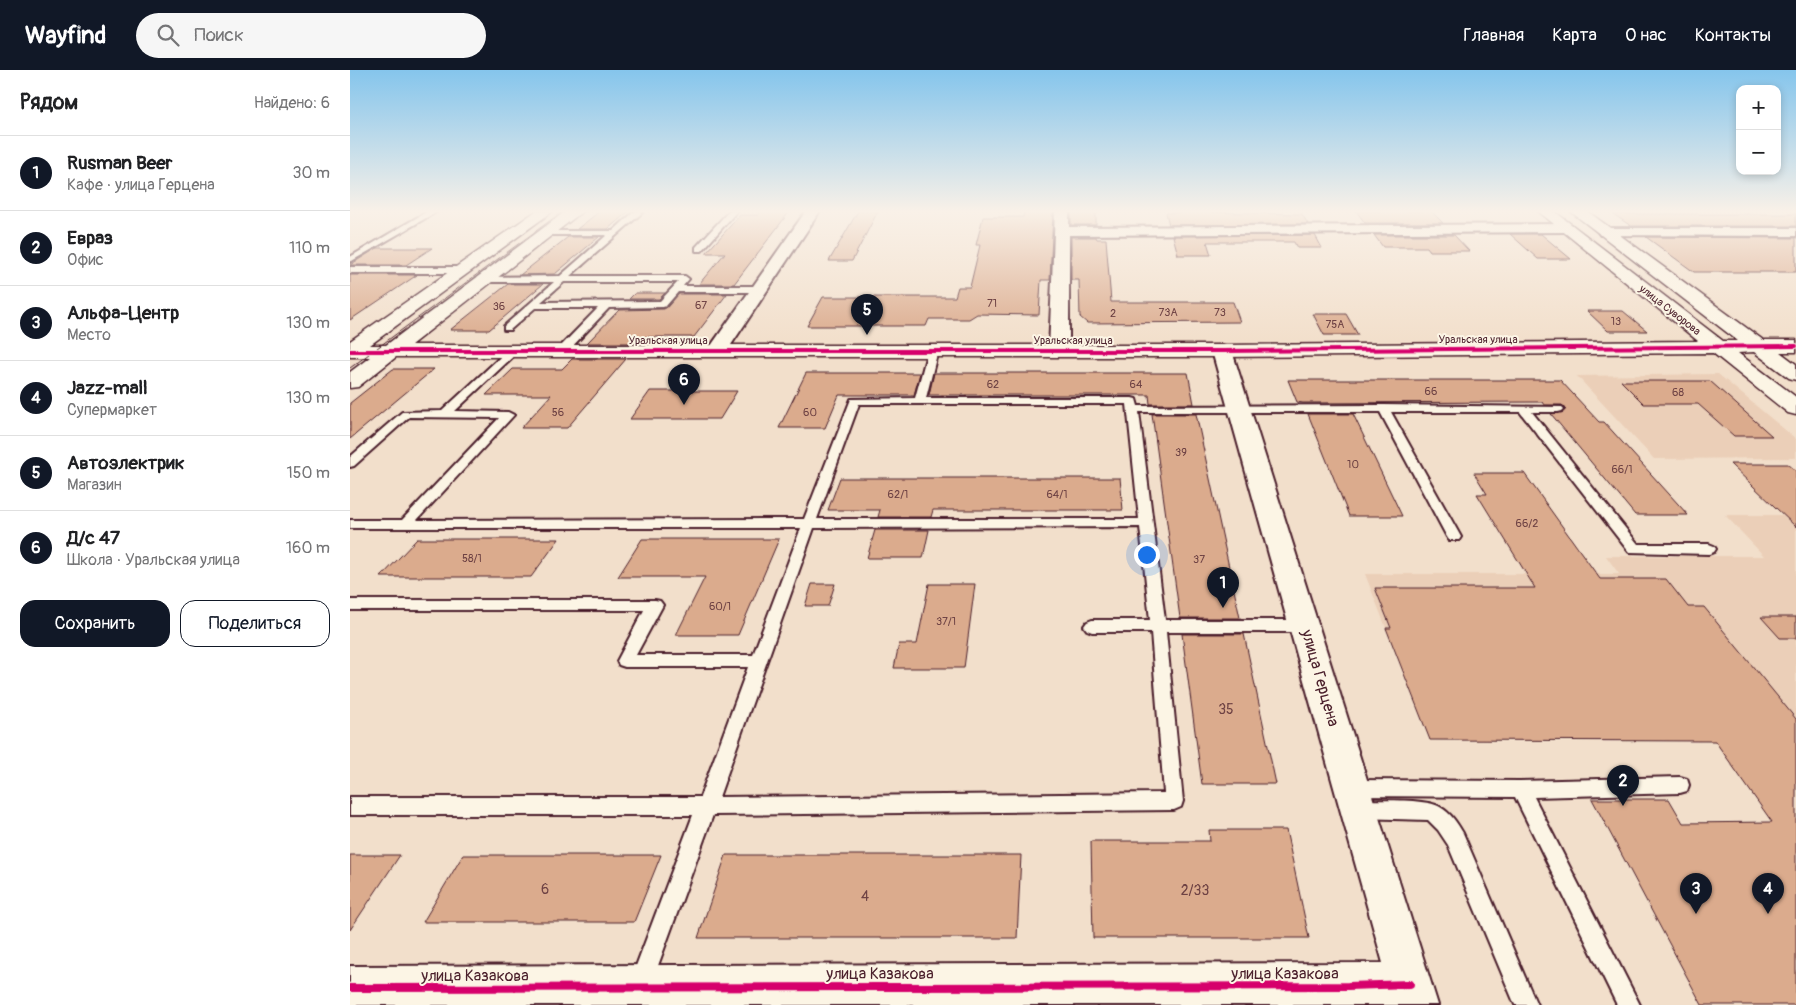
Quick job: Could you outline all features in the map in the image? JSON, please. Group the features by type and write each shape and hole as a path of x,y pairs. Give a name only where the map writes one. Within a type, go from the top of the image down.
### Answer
{"main road":[{"path":"350,350 485,255"},
{"path":"350,382 519,255"},
{"name":"улица Суворова","path":"1600,255 1796,408"},
{"name":"улица Суворова","path":"1635,255 1796,374"},
{"name":"Уральская улица","path":"350,350 1222,351 1796,346"}],"street":[{"path":"718,350 783,255"},
{"path":"1058,350 1060,255"},
{"name":"улица Герцена","path":"1222,351 1413,995"},
{"name":"улица Казакова","path":"350,988 484,996 639,987 1348,986 1413,995"}],"lane":[{"path":"507,328 590,255"},
{"path":"352,271 463,270"},
{"path":"486,279 685,279 663,304 533,305"},
{"path":"676,289 759,289"},
{"path":"564,350 606,305"},
{"path":"445,414 514,350"},
{"path":"920,401 932,350"},
{"path":"350,806 708,806 1174,801 1158,626 1132,401 854,401 807,524 708,806 639,987"},
{"path":"1383,408 1454,536"},
{"path":"1523,408 1634,548 1709,548"},
{"path":"1134,409 1558,408"},
{"path":"350,463 406,414 508,415 406,523"},
{"path":"350,524 1145,523"},
{"path":"350,605 655,605 625,661 758,661"},
{"path":"1092,626 1304,626"},
{"path":"1355,799 1432,789 1680,785"},
{"path":"1432,789 1438,814 1447,824 1456,840 1526,1005"},
{"path":"1520,789 1629,1005"},
{"path":"1355,799 1438,814"}],"shaded area":[{"path":"1718,374 1796,439 1796,458 1654,459 1577,376"},
{"path":"1725,515 1796,515 1796,796 1754,796 1714,741 1430,740 1365,574 1619,574 1606,556 1764,556"}],"building":[{"path":"366,255 422,255 406,265 350,265"},
{"path":"546,255 578,255 555,274 520,275"},
{"path":"724,255 757,255 734,284 699,284"},
{"path":"833,255 855,255 852,261 829,261"},
{"path":"978,255 1051,255 1050,280 1041,280 1039,315 977,314 969,319 929,319 926,326 807,326 823,297 955,297 958,287 970,287"},
{"path":"1071,255 1107,255 1111,302 1233,302 1240,322 1087,323 1080,317 1079,280 1071,280"},
{"path":"1533,255 1566,255 1571,259 1538,259"},
{"path":"1670,255 1796,255 1796,272 1694,272"},
{"path":"350,275 417,275 350,320"},
{"path":"508,284 543,284 489,330 450,330"},
{"path":"635,293 665,293 659,299 629,299"},
{"path":"679,294 727,294 694,337 644,337 639,343 587,343 619,310 664,309"},
{"path":"1587,311 1623,311 1647,331 1608,331"},
{"path":"1313,314 1346,314 1358,335 1324,335"},
{"path":"572,359 626,359 567,428 521,428 551,395 486,395 513,369 562,369"},
{"path":"393,369 434,369 350,439 350,403"},
{"path":"806,373 920,373 914,395 839,395 825,428 779,428"},
{"path":"934,373 1188,373 1194,404 1150,404 1149,395 929,395"},
{"path":"1288,380 1560,380 1599,422 1604,422 1688,515 1635,515 1551,414 1563,412 1566,409 1562,405 1544,405 1542,402 1303,403 1297,402"},
{"path":"1621,381 1710,381 1772,436 1734,436 1698,404 1644,404"},
{"path":"650,391 737,391 720,419 630,419"},
{"path":"1152,414 1196,414 1240,618 1180,618"},
{"path":"1308,414 1353,414 1402,516 1349,516"},
{"path":"1730,464 1788,464 1796,471 1796,527"},
{"path":"1474,473 1524,473 1600,579 1666,579 1688,607 1704,607 1796,719 1796,1005 1702,1005 1592,799 1669,799 1683,823 1772,822 1715,741 1430,740 1386,628 1391,628 1375,588 1535,588 1477,494 1487,494"},
{"path":"840,478 1120,478 1123,510 933,510 931,517 878,517 880,510 828,510"},
{"path":"875,530 929,530 923,558 867,558"},
{"path":"417,539 559,539 531,577 381,577"},
{"path":"642,539 779,539 738,635 676,635 705,577 618,577"},
{"path":"812,584 835,584 828,606 805,606"},
{"path":"929,584 975,584 964,668 894,668 899,644 917,644"},
{"path":"1761,617 1796,617 1796,638 1780,638"},
{"path":"1182,634 1244,634 1276,784 1202,784"},
{"path":"1209,830 1286,830 1309,938 1093,938 1091,841 1210,841"},
{"path":"350,855 400,855 350,930"},
{"path":"463,855 661,855 634,922 423,922"},
{"path":"726,855 1021,855 1017,938 698,938"}],"tram line":[{"path":"350,368 504,255"}],"cycle path":[{"path":"350,351 1222,351 1796,346"},
{"path":"350,988 1348,986 1410,984"}],"place":[{"name":"Автоэлектрик","path":"867,335"},
{"name":"Д/с 47","path":"684,405"},
{"name":"Rusman Beer","path":"1223,608"},
{"name":"Евраз","path":"1623,806"},
{"name":"Альфа-Центр","path":"1696,914"},
{"name":"Jazz-mall","path":"1768,914"}]}
